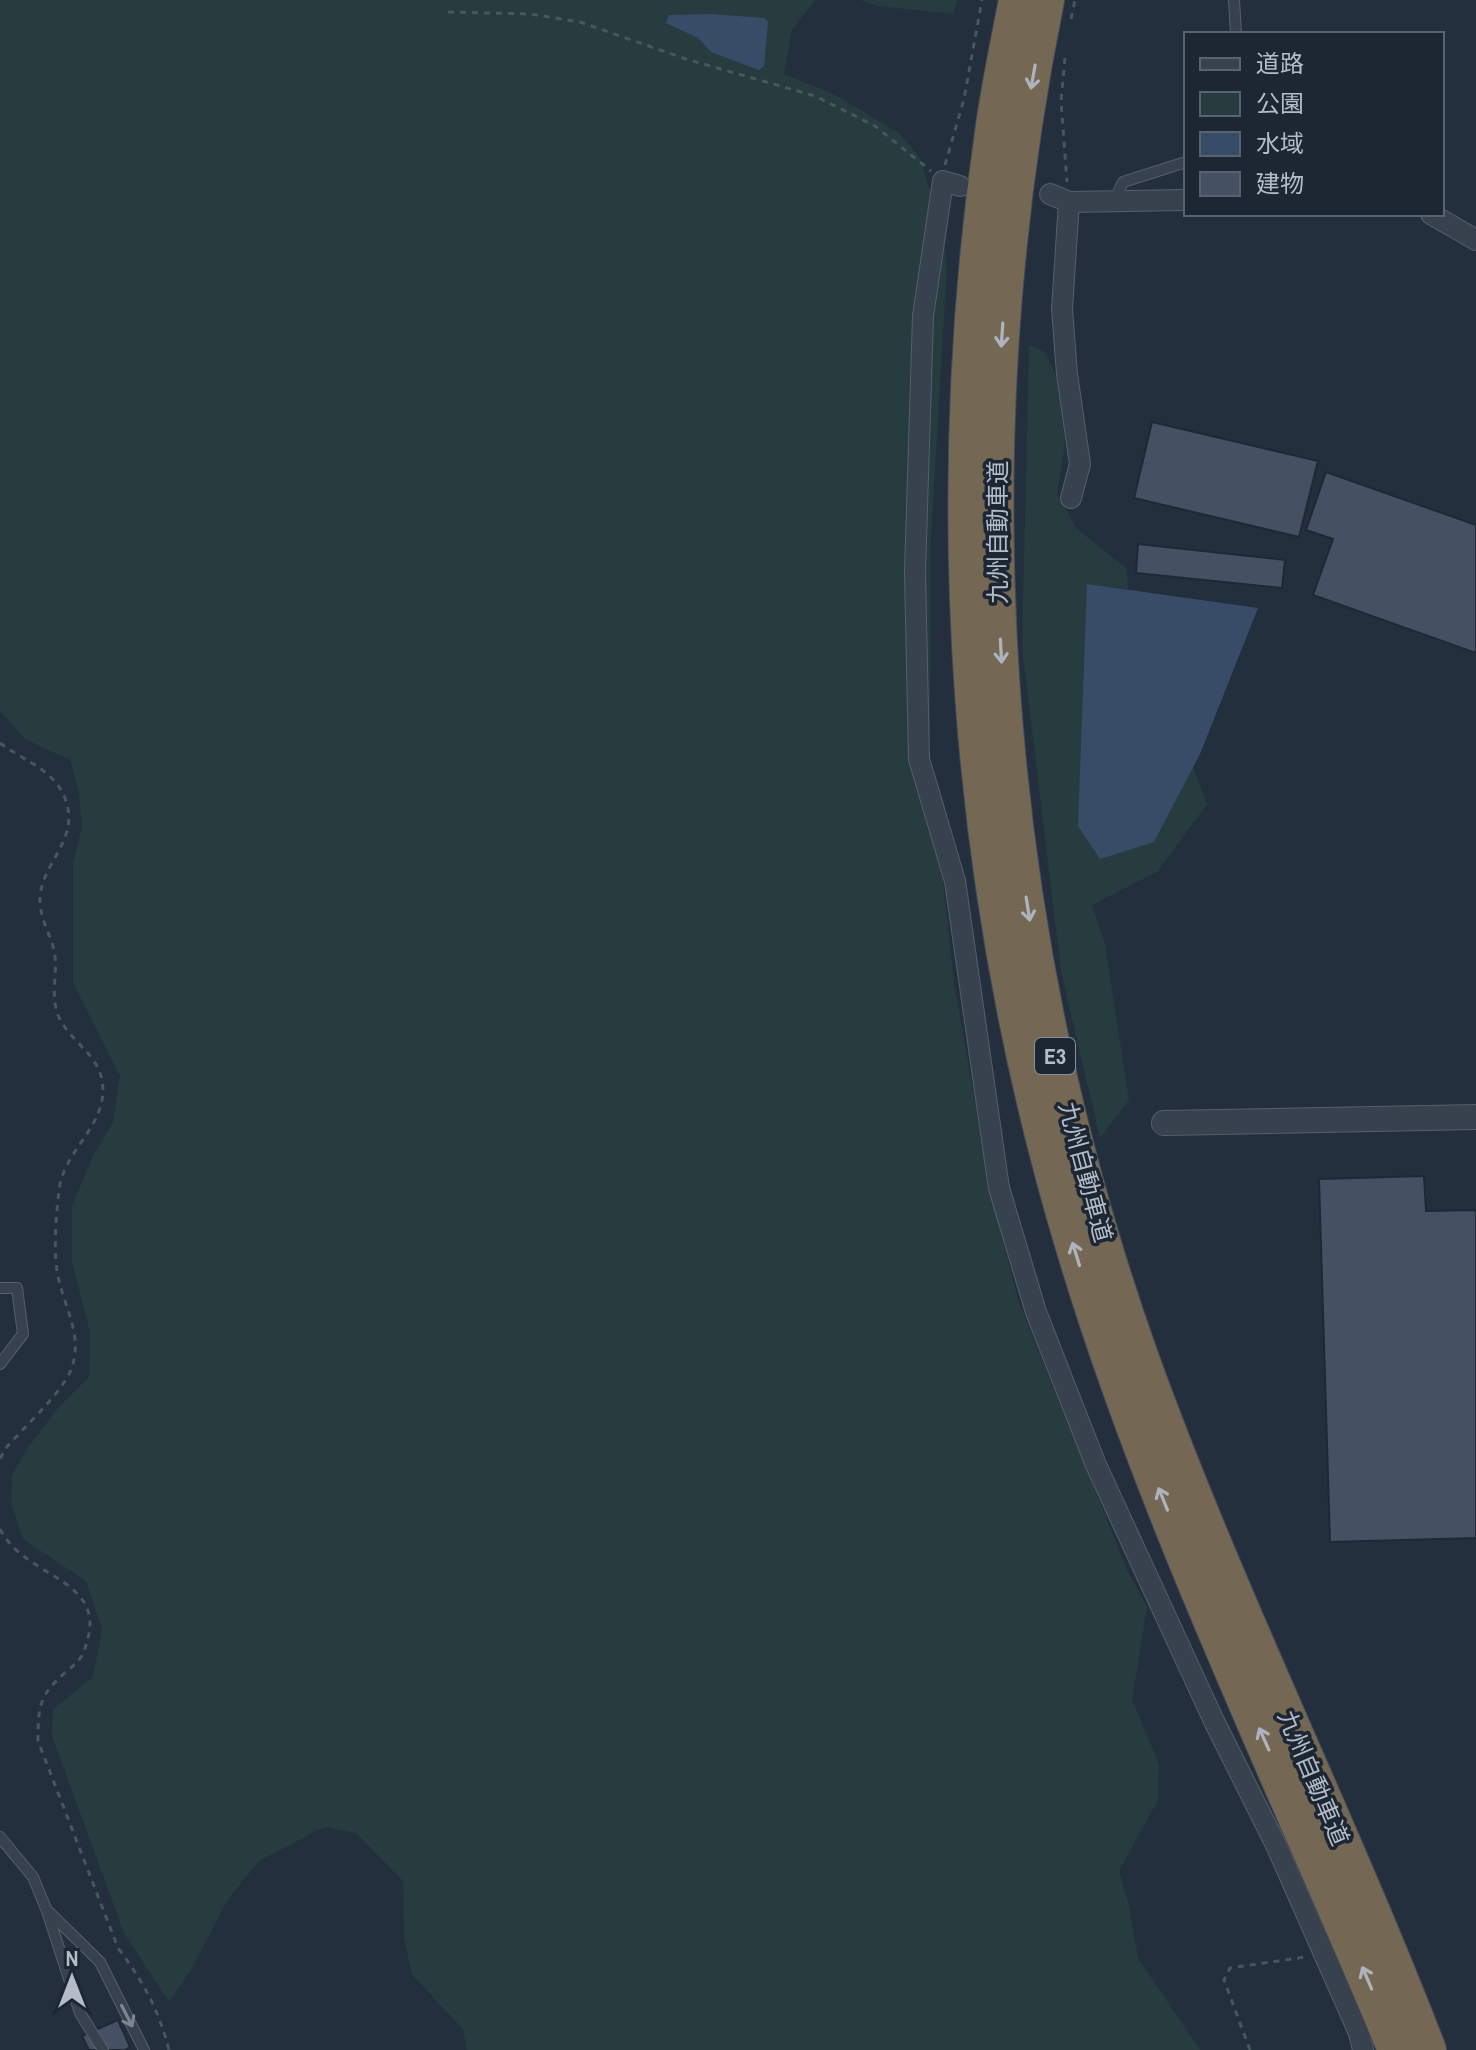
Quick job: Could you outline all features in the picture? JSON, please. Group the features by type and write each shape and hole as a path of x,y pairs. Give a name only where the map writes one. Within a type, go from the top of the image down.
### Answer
{"highway":[{"name":"九州自動車道","path":"1017,0 994,124 980,247 968,388 967,558 969,642 981,786 1016,1016 1041,1126 1076,1256 1149,1466 1396,2050"},
{"name":"九州自動車道","path":"1046,0 1022,135 1005,291 998,393 996,564 1010,781 1045,1008 1064,1099 1108,1256 1166,1426 1233,1593 1428,2050"}],"street":[{"path":"952,183 923,316 915,572 919,759 955,881 999,1188 1036,1312 1096,1465 1207,1707 1276,1845 1363,2050"},
{"path":"1071,498 1080,464 1067,374 1062,309 1060,198 1184,200"},
{"path":"1434,216 1476,240"},
{"path":"1164,1123 1476,1117"}],"lane":[{"path":"1234,0 1236,32"},
{"path":"1114,201 1123,182 1184,163"},
{"path":"0,1288 17,1288 23,1334 0,1364"},
{"path":"0,1837 33,1877 80,2013 103,2050"},
{"path":"47,1911 100,1962 144,2050"}],"path":[{"path":"952,183 946,156 964,99 982,0"},
{"path":"1069,30 1075,0"},
{"path":"448,12 530,14 580,22 686,59 815,96 875,126 952,183"},
{"path":"1060,198 1061,101 1066,45"},
{"path":"0,743 49,773 63,792 68,806 70,824 67,838 43,878 40,905 54,951 53,996 60,1021 97,1065 102,1079 103,1100 87,1138 67,1165 59,1186 57,1272 72,1316 75,1339 72,1368 62,1386 5,1449 0,1459"},
{"path":"0,1529 4,1538 22,1556 75,1591 90,1609 92,1627 81,1659 50,1686 38,1710 38,1741 118,1948 159,2014 169,2050"},
{"path":"1250,2050 1224,1980 1230,1968 1301,1958 1323,1951"}],"green space":[{"path":"0,0 815,0 792,30 784,74 834,94 899,133 920,158 942,230 947,265 931,539 930,759 954,982 990,1188 1018,1300 1128,1572 1147,1607 1132,1700 1159,1764 1158,1800 1119,1871 1138,1958 1200,2050 467,2050 463,2029 412,1975 404,1938 403,1881 356,1833 324,1827 259,1861 228,1899 192,1968 169,2002 124,1933 52,1736 53,1709 93,1677 102,1629 86,1581 23,1539 11,1503 12,1475 27,1449 58,1408 89,1377 90,1332 72,1262 72,1206 93,1156 113,1122 120,1076 73,983 73,864 82,827 79,793 70,760 25,739 0,711"},
{"path":"860,0 957,0 953,14 877,6"},
{"path":"1029,345 1046,353 1058,381 1065,444 1057,494 1077,529 1127,569 1128,589 1087,584 1154,842 1193,767 1207,804 1157,872 1092,905 1105,944 1129,1100 1100,1138 1061,971 1022,647"}],"water":[{"path":"669,15 764,18 768,22 764,66 759,70 711,52 698,38 666,23"},
{"path":"1087,584 1258,608 1200,754 1154,842 1100,859 1078,826"}],"building":[{"path":"1152,422 1318,461 1299,537 1134,498"},
{"path":"1326,472 1476,525 1476,653 1313,595 1333,539 1306,530"},
{"path":"1138,544 1285,560 1282,588 1136,573"},
{"path":"1424,1176 1426,1211 1476,1210 1476,1538 1330,1542 1319,1179"},
{"path":"118,2020 130,2047 125,2050 89,2050 82,2036"}]}
